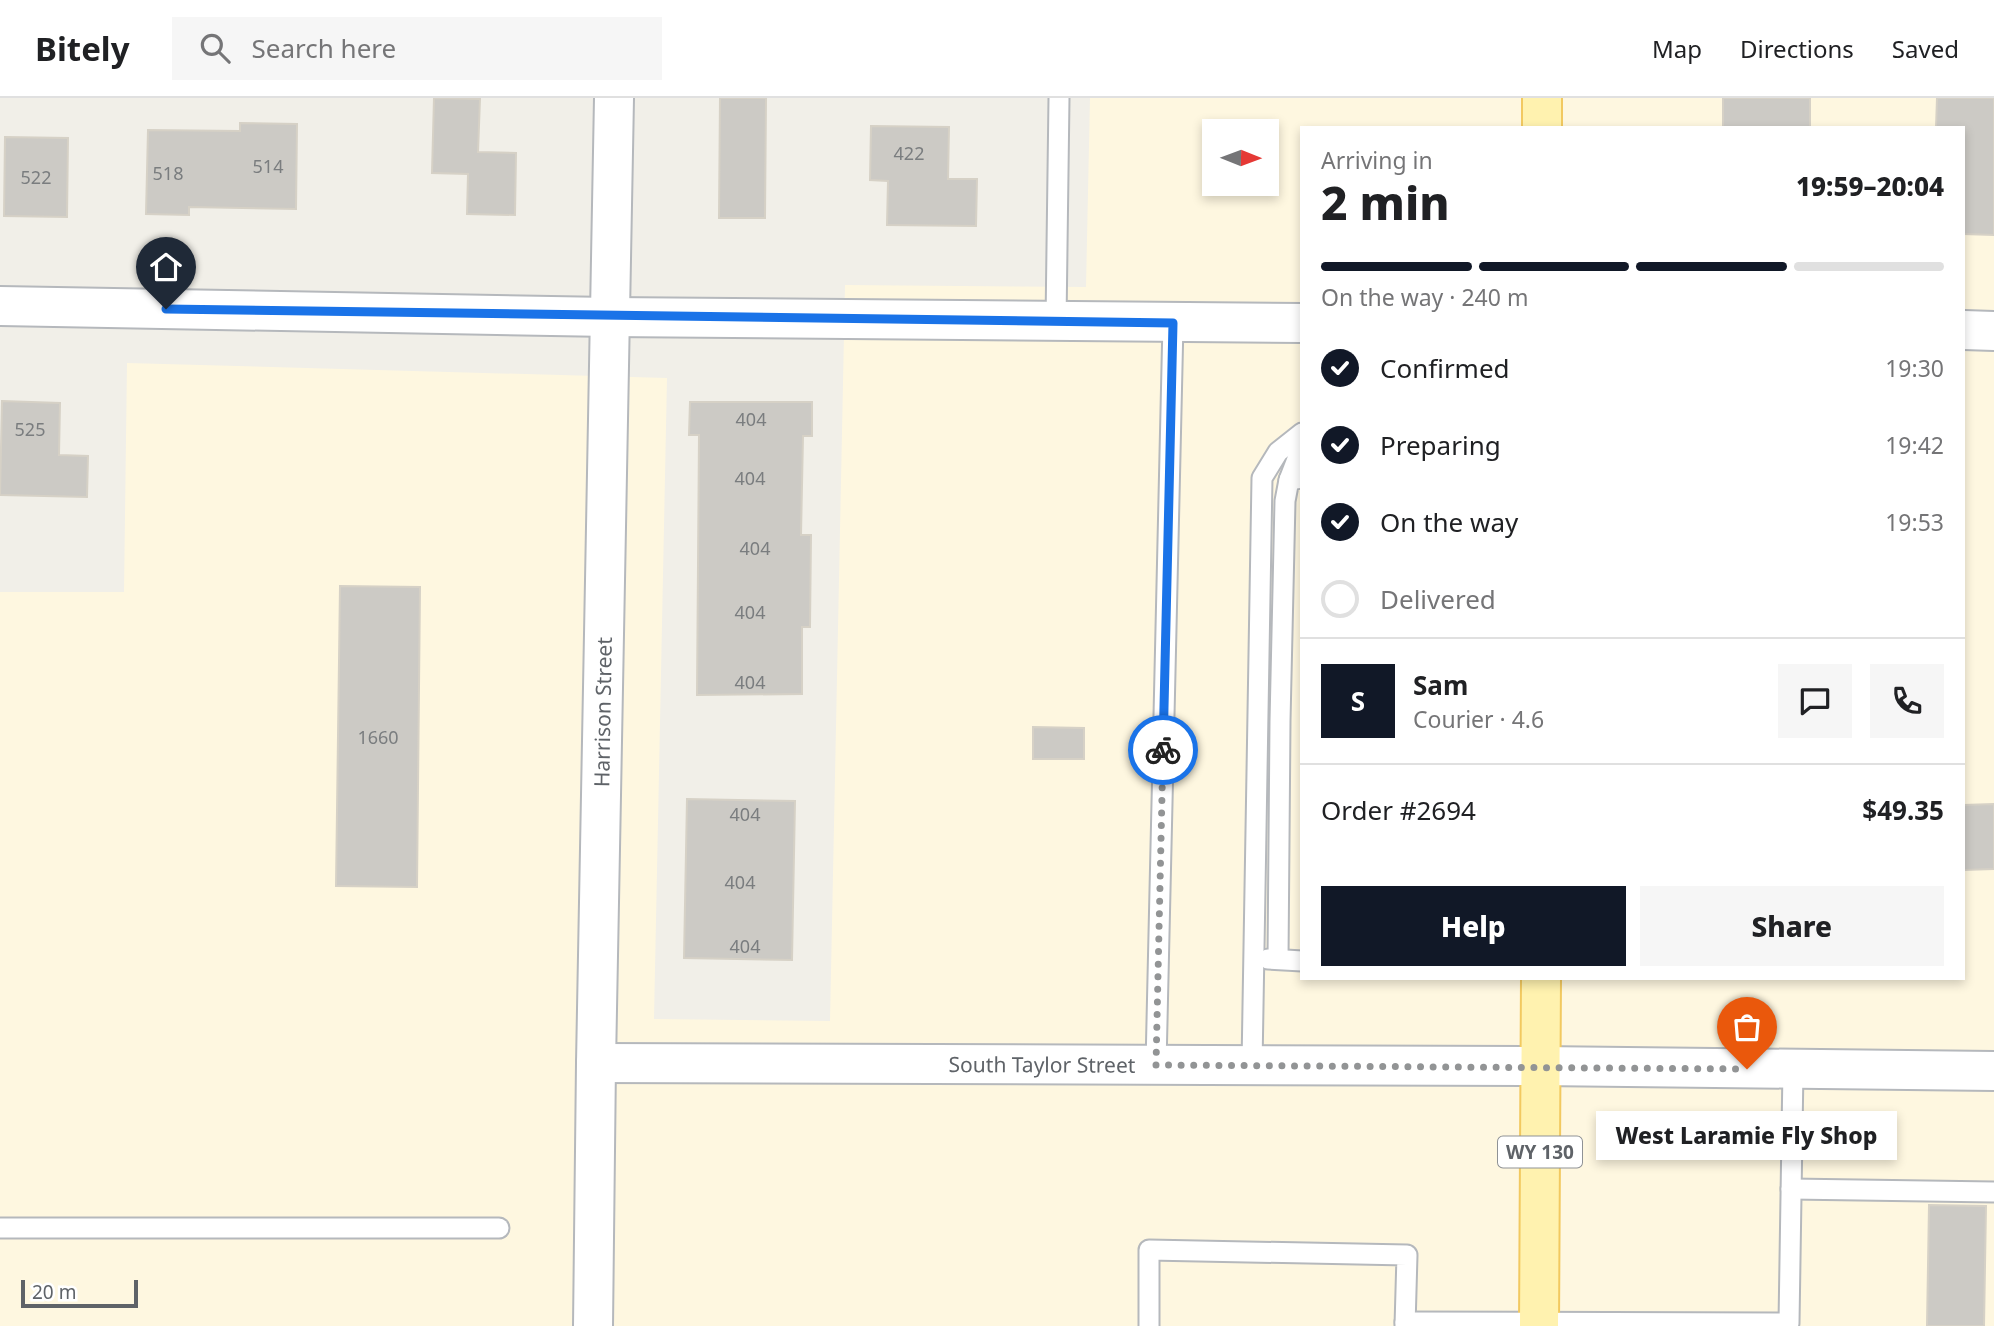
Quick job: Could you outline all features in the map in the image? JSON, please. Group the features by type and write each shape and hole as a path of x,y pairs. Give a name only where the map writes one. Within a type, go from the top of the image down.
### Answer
{"main road":[{"path":"1542,98 1542,126"},
{"name":"WY 130","path":"1539,1325 1541,980"}],"street":[{"name":"Harrison Street","path":"593,1326 614,98"},
{"path":"0,306 1056,323 1300,323"},
{"path":"1965,330 1994,331"},
{"name":"South Taylor Street","path":"596,1063 1541,1066 1994,1071"}],"lane":[{"path":"1056,323 1059,98"},
{"path":"1156,1065 1173,323"},
{"path":"1252,1065 1262,478 1278,453 1300,435"},
{"path":"1278,959 1285,501 1296,479 1300,453"},
{"path":"1254,958 1300,961"},
{"path":"1149,1326 1149,1250 1406,1255 1405,1324 1790,1324 1793,1069"},
{"path":"1791,1189 1994,1192"},
{"path":"0,1228 499,1228"}],"shaded area":[{"path":"1090,98 1994,98 1994,1326 0,1326 0,592 124,592 127,363 667,378 654,1019 830,1021 845,285 1086,287"}],"building":[{"path":"434,98 480,99 478,152 516,153 515,215 467,214 468,174 432,173"},
{"path":"720,98 766,98 765,218 719,218"},
{"path":"1723,98 1810,98 1810,126 1723,126"},
{"path":"1937,98 1994,98 1994,235 1965,234 1965,126 1936,126"},
{"path":"240,123 297,124 296,209 189,207 189,215 146,214 148,130 240,131"},
{"path":"871,126 949,127 948,179 977,179 976,226 887,225 888,181 870,180"},
{"path":"5,137 68,138 67,217 4,216"},
{"path":"2,401 60,403 59,455 88,456 87,497 0,495"},
{"path":"690,402 812,402 812,436 803,436 801,535 811,535 810,627 802,627 802,694 697,695 699,435 689,435"},
{"path":"340,586 420,587 417,887 336,886"},
{"path":"1033,727 1084,728 1084,759 1033,759"},
{"path":"687,799 795,801 792,960 684,958"},
{"path":"1994,804 1994,869 1965,870 1965,805"},
{"path":"1929,1205 1986,1206 1984,1326 1927,1326"}],"way so far":[{"path":"1163,750 1156,1065 1747,1069"}],"place":[{"name":"West Laramie Fly Shop","path":"1747,1069"}],"route":[{"path":"166,309 1173,323 1163,750"}]}
